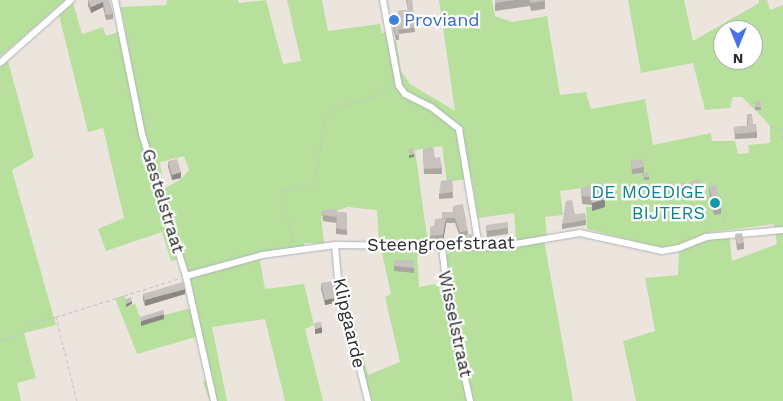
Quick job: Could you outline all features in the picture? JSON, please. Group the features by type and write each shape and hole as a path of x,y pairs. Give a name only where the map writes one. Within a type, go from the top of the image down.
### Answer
{"street":[{"path":"0,63 71,0"},
{"name":"Gestelstraat","path":"115,0 142,134 186,276 214,401"},
{"path":"383,0 399,86 405,94 431,107 459,129 479,247"},
{"name":"Steengroefstraat","path":"186,276 223,264 296,249 335,245 514,246 580,233 649,249 671,250 706,237 783,230"},
{"name":"Klipgaarde","path":"335,245 338,279 368,401"},
{"name":"Wisselstraat","path":"442,247 448,306 470,401"}],"path":[{"path":"296,249 280,191 315,183 325,118 331,108 373,98 382,88 399,86"},
{"path":"770,126 780,129 783,140"},
{"path":"720,195 727,234"},
{"path":"0,339 29,329 28,324 186,276"},
{"path":"56,317 77,401"}],"green space":[{"path":"0,0 65,0 0,57"},
{"path":"167,0 238,0 239,3 266,0 283,64 301,61 287,0 322,0 328,31 380,24 382,33 390,32 392,41 396,40 401,71 410,84 455,111 439,0 492,0 495,16 512,22 547,16 560,95 586,92 591,109 645,99 653,145 711,133 712,141 735,141 738,154 749,153 748,145 770,143 770,126 742,97 733,97 730,108 705,110 693,63 641,73 628,0 684,0 693,41 713,29 713,70 763,70 763,20 729,20 759,3 759,0 767,0 770,10 783,5 783,401 636,401 623,341 655,331 645,278 678,275 679,250 729,234 732,261 777,244 774,224 712,232 671,247 657,247 587,229 586,207 601,205 583,188 560,191 563,215 545,217 547,236 516,241 514,213 478,218 472,178 447,182 442,146 415,150 428,244 379,243 377,210 348,207 321,216 324,243 304,243 304,247 259,256 265,289 304,284 314,325 305,329 323,401 285,401 265,319 212,327 227,401 210,401 203,382 210,376 162,190 181,179 189,170 184,156 160,162 162,178 158,180 144,133 121,7 166,5"},
{"path":"73,3 82,34 103,27 106,36 118,32 139,134 178,259 171,261 162,232 106,251 98,229 124,218 103,128 88,132 59,15"},
{"path":"8,61 34,157 12,170 56,325 24,333 36,378 17,383 21,401 0,401 0,67"},
{"path":"544,240 573,401 365,401 347,331 356,329 368,375 400,362 385,297 391,294 381,249 417,249 419,287 446,282 443,259 452,250 472,251 472,248"},
{"path":"124,296 129,306 135,304 143,325 157,317 191,308 196,337 137,354 115,298"}],"building":[{"path":"88,0 109,0 113,14 106,15 103,2 91,7"},
{"path":"407,0 412,0 415,27 398,30 399,35 396,35 393,23 399,22 398,11 408,10"},
{"path":"495,0 515,0 495,3"},
{"path":"530,0 545,0 545,1 531,3"},
{"path":"755,101 760,101 761,107 755,107"},
{"path":"747,114 752,114 753,124 756,124 757,132 735,134 734,127 748,126"},
{"path":"433,147 435,158 440,157 442,168 424,169 423,149"},
{"path":"413,148 414,154 409,155 408,149"},
{"path":"177,159 181,172 172,175 168,161"},
{"path":"643,159 644,167 632,169 631,160"},
{"path":"643,172 648,172 649,177 644,177"},
{"path":"452,179 453,192 439,194 441,181"},
{"path":"699,179 700,185 692,186 691,181"},
{"path":"682,182 688,187 685,191 679,185"},
{"path":"597,183 603,188 605,199 592,203 592,197 582,196 581,188"},
{"name":"DE MOEDIGE BIJTERS","path":"716,185 721,208 714,210 709,186"},
{"path":"572,200 575,214 585,213 586,220 562,224 566,201"},
{"path":"463,204 468,231 460,232 455,218 442,218 442,212 454,212 453,206"},
{"path":"337,209 337,212 347,213 347,230 336,228 337,217 323,215 322,210"},
{"path":"446,218 443,235 430,236 430,227 434,226 435,219"},
{"path":"508,222 508,228 487,231 486,225"},
{"path":"742,233 744,243 737,244 735,234"},
{"path":"466,234 472,234 472,239 466,239"},
{"path":"394,260 414,260 414,268 394,266"},
{"path":"333,281 334,298 325,300 321,283"},
{"path":"183,282 185,289 145,300 143,294"},
{"path":"131,297 132,301 126,304 124,300"},
{"path":"163,310 164,314 141,321 140,317"},
{"path":"321,322 322,327 315,329 314,323"}],"place":[{"name":"Proviand","path":"394,20"},
{"name":"DE MOEDIGE BIJTERS","path":"715,203"}]}
